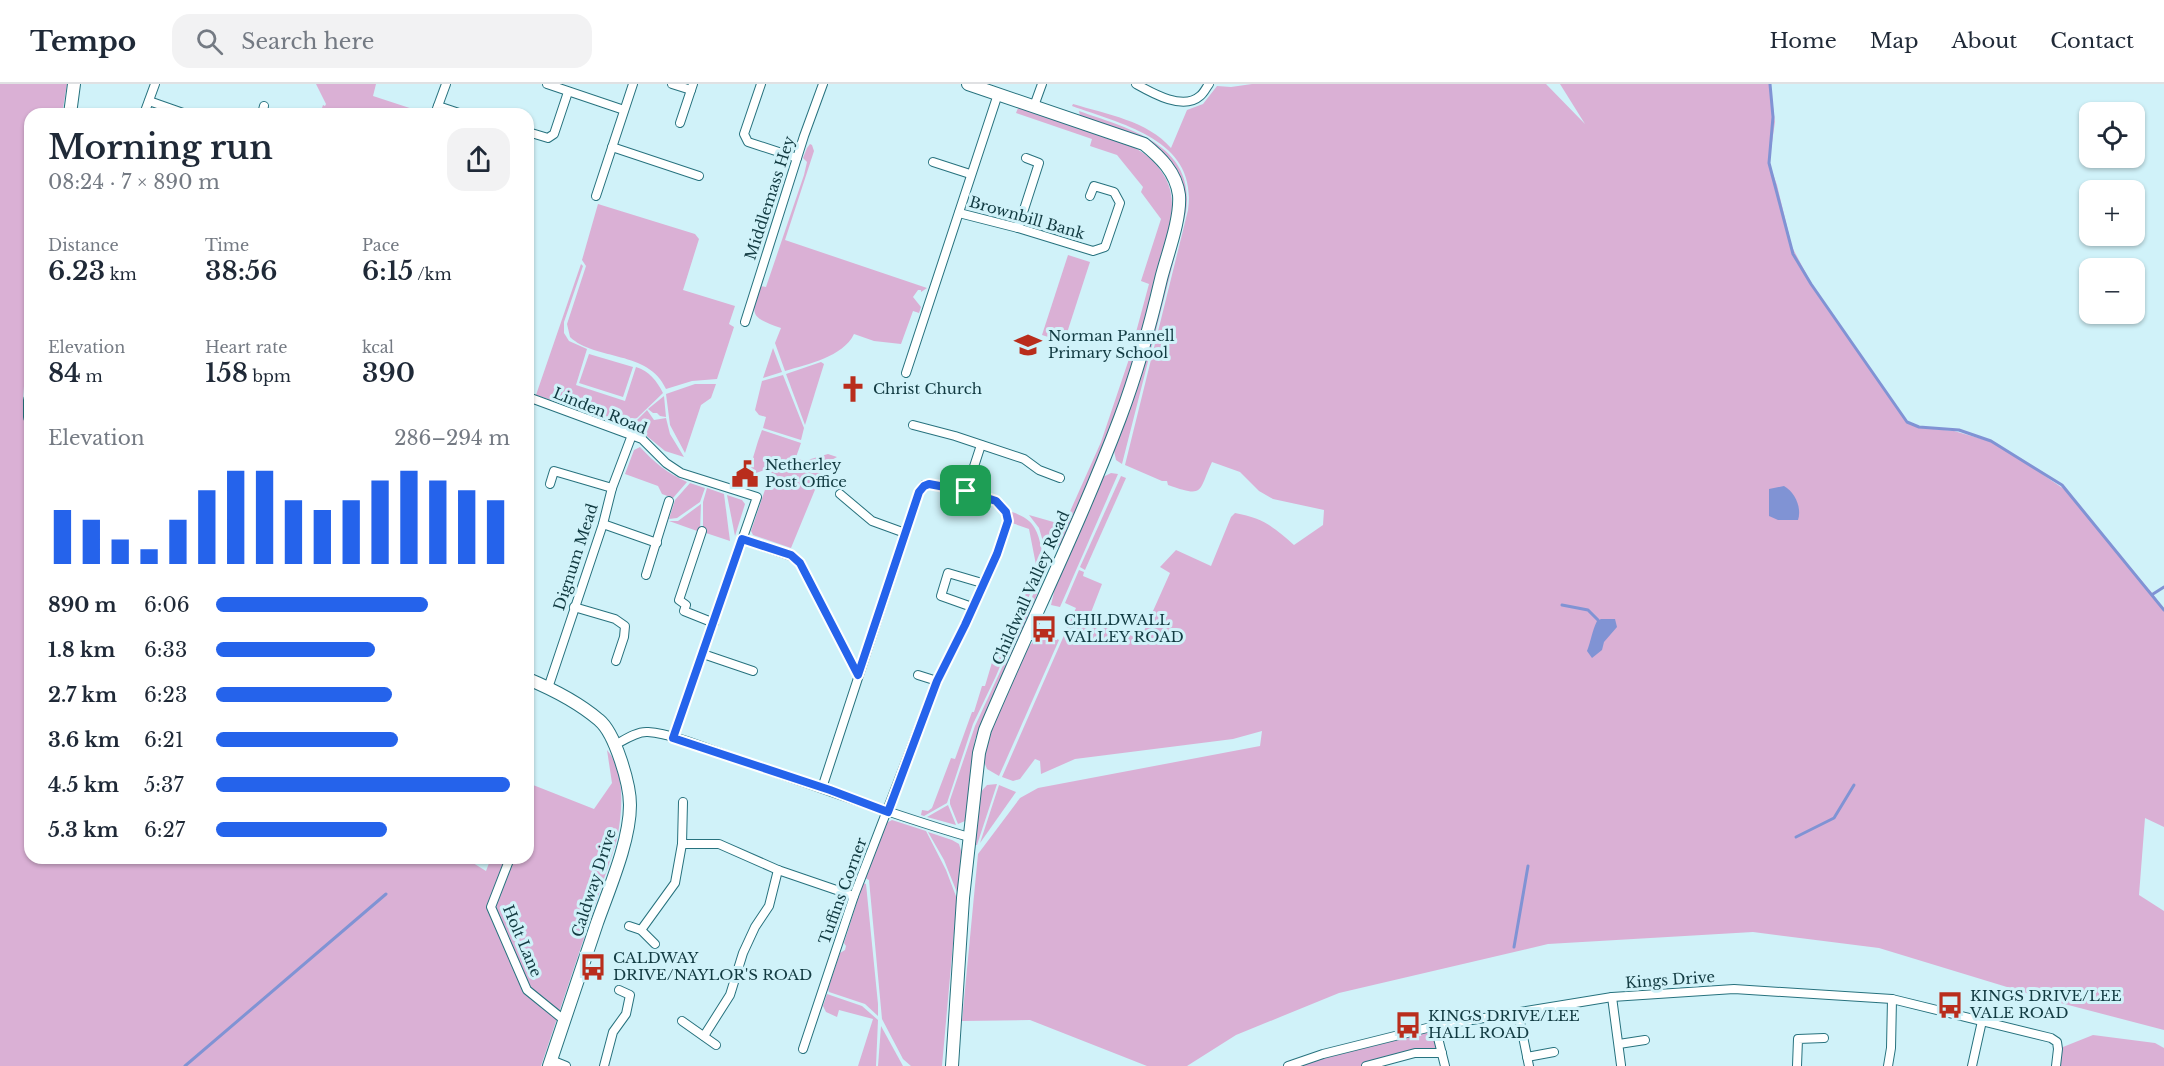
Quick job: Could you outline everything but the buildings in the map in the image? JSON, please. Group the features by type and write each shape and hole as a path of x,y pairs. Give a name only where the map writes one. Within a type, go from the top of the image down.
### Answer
{"main road":[{"path":"71,108 74,84"},
{"path":"968,84 1034,106"},
{"name":"Childwall Valley Road","path":"952,1066 959,945 969,837 979,753 985,730 1121,416 1138,367 1170,245 1179,197 1171,172 1162,160 1144,144 1034,106"},
{"name":"Caldway Drive","path":"534,682 548,688 601,722 615,745 625,773 630,804 627,833 550,1063"}],"street":[{"path":"146,108 155,84"},
{"path":"437,108 446,84"},
{"path":"547,84 624,110"},
{"path":"596,196 633,84"},
{"path":"672,84 692,87 680,123"},
{"path":"760,84 744,134 748,142 797,158"},
{"name":"Middlemass Hey","path":"745,322 822,84"},
{"path":"1034,106 1042,84"},
{"path":"1136,84 1170,100 1189,102 1200,96 1209,84"},
{"path":"534,134 548,138 554,134 568,92"},
{"name":"Brownbill Bank","path":"906,373 998,94"},
{"path":"148,101 168,108"},
{"path":"612,147 699,176"},
{"path":"1018,228 1039,163 1026,158"},
{"path":"933,162 970,174"},
{"name":"Brownbill Bank","path":"959,213 1094,251 1105,247 1120,203 1114,192 1094,186 1090,196"},
{"name":"Linden Road","path":"534,399 642,439 666,463 681,473 757,497 742,539"},
{"path":"913,425 1024,459 1039,470 1060,478"},
{"name":"Dignum Mead","path":"548,688 603,524 612,488 633,435"},
{"path":"822,788 919,492 924,486 941,484 966,491 981,445"},
{"path":"550,484 554,471 612,488"},
{"name":"Tuffins Corner","path":"803,1049 854,896 937,681 997,554 1008,521 1006,512 996,501 966,491"},
{"path":"840,494 872,521 905,533"},
{"path":"646,575 669,501"},
{"path":"603,524 657,543"},
{"path":"702,531 679,600 686,605 684,611 714,623"},
{"path":"673,738 742,539 791,555 800,563 858,675"},
{"path":"972,607 941,596 948,573 982,583"},
{"path":"574,607 615,620 625,626 616,662"},
{"path":"703,654 753,671"},
{"path":"918,675 937,681"},
{"path":"615,745 646,731 673,738 888,812 969,837"},
{"path":"641,930 675,883 682,844 683,802"},
{"path":"682,844 719,844 778,870 854,896"},
{"name":"Holt Lane","path":"508,864 490,907 527,990 564,1020"},
{"path":"704,1036 730,995 743,953 755,927 769,906 778,870"},
{"path":"629,926 641,930 655,944"},
{"name":"Kings Drive","path":"1288,1066 1323,1054 1435,1026 1612,997 1734,989 1892,999 2051,1038 2056,1042 2058,1049 2056,1066"},
{"path":"604,1066 613,1032 626,1014 630,994 619,990"},
{"path":"1612,997 1621,1065"},
{"path":"1888,1066 1891,1048 1892,999"},
{"path":"1518,1012 1528,1062 1554,1052"},
{"path":"682,1021 716,1045"},
{"path":"1972,1066 1982,1021"},
{"path":"1435,1026 1445,1066"},
{"path":"1797,1066 1798,1039 1824,1038"},
{"path":"1619,1044 1645,1040"},
{"path":"1366,1066 1415,1053 1442,1053"},
{"path":"550,1063 566,1066"}],"shaded area":[{"path":"0,84 67,84 63,108 24,108 24,864 475,864 486,871 489,864 534,864 534,785 594,809 612,783 607,750 618,771 621,808 616,843 541,1066 0,1066"},
{"path":"316,84 376,84 373,96 410,108 322,108 326,104"},
{"path":"1546,84 1585,124 1560,84 1770,84 1775,122 1769,163 1777,185 1792,247 1817,294 1908,423 1923,428 1954,431 1996,443 2064,489 2164,610 2164,827 2145,818 2139,895 2164,911 2164,1030 2053,1001 1879,948 1753,932 1548,944 1339,993 1236,1035 1187,1066 1147,1066 1030,1020 962,1021 978,854 1020,798 1038,788 1260,746 1262,731 1233,739 1075,759 1041,774 1040,761 1035,759 1020,779 1013,781 1002,777 1076,608 1065,603 1079,570 1084,572 1083,576 1102,584 1090,615 1140,640 1170,573 1160,567 1176,550 1211,566 1231,517 1235,513 1268,524 1294,545 1323,525 1324,510 1273,499 1259,491 1240,472 1212,462 1202,486 1199,490 1194,491 1168,485 1167,481 1125,465 1188,210 1188,186 1181,167 1169,151 1153,139 1113,120 1072,106 1073,104 1099,111 1139,125 1151,131 1171,148 1187,110 1203,104 1217,86"},
{"path":"1018,108 1108,136 1136,148 1158,166 1166,179 1172,202 1167,240 1132,369 1089,480 1060,546 1054,548 1053,552 1044,545 1039,528 1029,515 1064,525 1101,442 1128,362 1149,284 1141,281 1161,219 1141,192 1143,187 1117,155 1090,146 1092,139 1016,113"},
{"path":"1079,111 1137,133 1155,143 1170,155 1181,170 1186,189 1186,212 1122,464 1116,460 1114,451 1146,360 1184,193 1179,175 1159,149 1129,133 1080,116"},
{"path":"810,144 814,151 785,240 927,288 921,292 918,290 913,297 921,307 919,313 913,311 901,344 874,341 854,334 849,342 833,354 785,371 775,343 781,328 759,318 754,310 760,286 766,287 804,175 807,162 803,158"},
{"path":"598,204 695,234 699,239 683,290 735,306 729,324 734,327 717,379 692,381 666,389 658,377 647,368 635,362 593,350 570,337 567,324 586,266 582,260"},
{"path":"1068,255 1090,262 1064,342 1042,335"},
{"path":"581,264 583,266 564,322 564,333 569,341 587,349 576,385 625,401 636,367 645,371 658,384 663,393 637,418 620,423 536,395"},
{"path":"773,348 782,372 763,378"},
{"path":"589,354 633,367 623,397 579,383"},
{"path":"821,362 824,364 805,425 786,374"},
{"path":"783,375 804,428 801,440 763,428 766,417 759,415 755,410 762,381"},
{"path":"695,384 716,384 711,398 701,405 685,453 670,425 666,394"},
{"path":"664,396 666,417 648,409"},
{"path":"647,410 654,420 666,418 670,434 684,457 665,451 642,432 624,425 636,421"},
{"path":"762,430 801,443 795,460 747,476 758,441"},
{"path":"640,447 662,467 687,482 673,498 662,494 658,486 625,474 634,450"},
{"path":"828,454 837,457 826,463 791,548 753,535 751,531 771,472 793,465 797,466 799,459 804,461"},
{"path":"1111,473 1118,474 1060,607 1051,605 1057,579 1103,477"},
{"path":"1121,476 1126,478 1085,570 1080,567"},
{"path":"690,483 705,488 700,502 677,518 669,519 675,500"},
{"path":"707,488 724,494 730,541 703,532 703,502"},
{"path":"727,495 742,500 745,504 735,536"},
{"path":"701,504 700,532 669,521 678,521"},
{"path":"1012,512 1024,517 1035,528 1041,546 1042,565 996,676 973,724 947,803 924,816 921,815 922,810 928,811 932,808 951,758 955,759 982,686 985,686 993,659 998,661 1019,605 1022,605 1031,578 1034,579 1037,570 1029,529 1012,523"},
{"path":"1035,590 1038,592 1011,658 1006,657"},
{"path":"1046,633 1059,640 999,776 987,769 983,759 990,732 1027,648 1039,636"},
{"path":"1006,659 1010,660 975,739 967,816 965,821 958,824 950,800 975,726"},
{"path":"997,784 977,845 973,845 979,794 987,785"},
{"path":"999,785 1016,792 980,843"},
{"path":"948,805 956,825 927,817"},
{"path":"892,820 926,831 946,870 957,899 942,1066 911,1066 903,1059 882,1019 869,880 865,878 886,823"},
{"path":"928,832 959,844 962,854 958,895 944,860"},
{"path":"863,883 866,884 878,1016 865,1004 829,992 828,989 840,953 845,950 844,943"},
{"path":"827,994 862,1006 878,1020 876,1066 858,1066 873,1019 839,1010 837,1017 826,1012 823,1006"},
{"path":"881,1026 903,1066 878,1066"},
{"path":"1435,1026 1442,1053 1377,1062 1373,1066 1292,1066"},
{"path":"2093,1035 2155,1043 2164,1048 2164,1066 2055,1066 2058,1049"}],"water":[{"path":"1784,486 1797,501 1798,520 1778,520 1769,516 1769,489"},
{"path":"1601,619 1615,619 1617,627 1604,642 1602,650 1592,658 1587,651 1595,625"}],"waterway":[{"path":"1770,84 1773,117 1769,163 1793,254 1811,284 1907,422 1919,427 1959,430 1991,441 2062,485 2164,610"},
{"path":"2153,594 2164,587"},
{"path":"1562,605 1588,610 1598,620"},
{"path":"1796,837 1834,818 1854,785"},
{"path":"1514,947 1528,866"},
{"path":"185,1066 386,894"}],"place":[{"name":"Norman Pannell Primary School","path":"1028,345"},
{"name":"Christ Church","path":"853,389"},
{"name":"Netherley Post Office","path":"745,474"},
{"name":"CHILDWALL VALLEY ROAD","path":"1044,629"},
{"name":"CALDWAY DRIVE/NAYLOR'S ROAD","path":"593,967"},
{"name":"KINGS DRIVE/LEE VALE ROAD","path":"1950,1005"},
{"name":"KINGS DRIVE/LEE HALL ROAD","path":"1408,1025"}],"route":[{"path":"929,484 941,484 966,491 996,501 1006,512 1008,521 997,554 937,681 888,812 830,790 673,738 742,539 791,555 800,563 858,675 919,492 929,484"}]}
